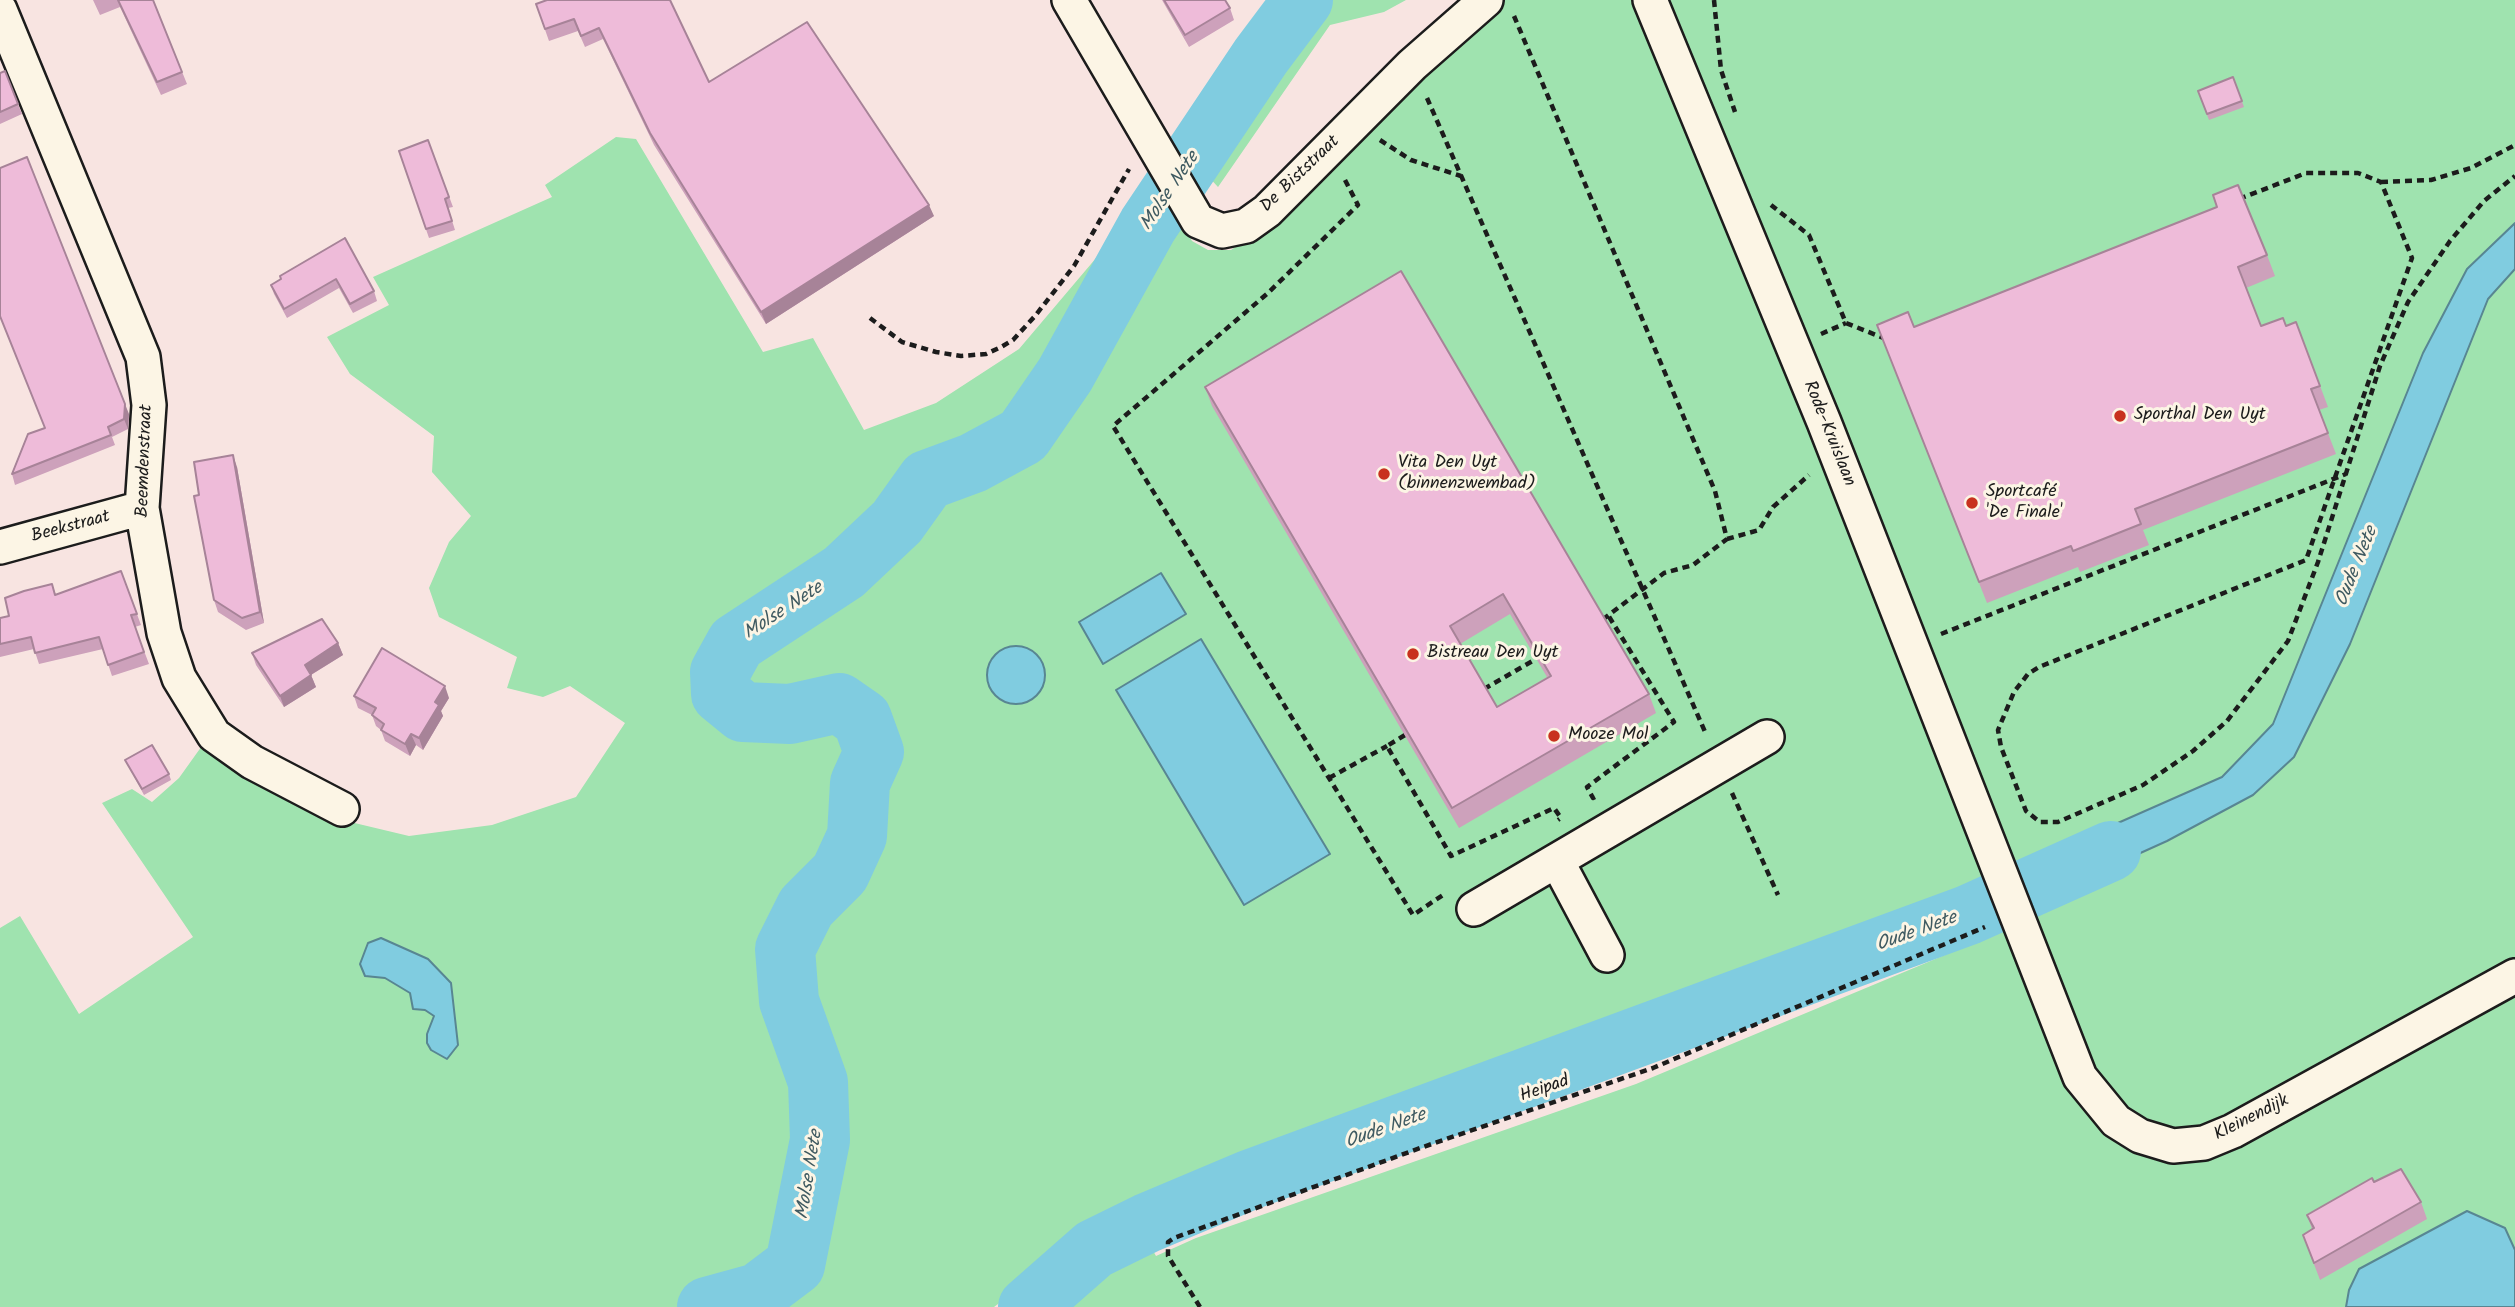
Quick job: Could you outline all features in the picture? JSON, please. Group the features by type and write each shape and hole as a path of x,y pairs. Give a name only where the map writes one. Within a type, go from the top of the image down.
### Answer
{"street":[{"name":"De Biststraat","path":"1069,0 1198,221 1222,231 1245,226 1267,211 1412,65 1499,6"},
{"name":"Rode-Kruislaan","path":"1650,0 1839,460 1999,872"},
{"name":"Beemdenstraat","path":"0,10 143,357 149,405 142,509 164,633 179,678 214,735 252,762 342,809"},
{"name":"Beekstraat","path":"0,547 142,509"},
{"path":"1461,901 1557,861 1767,737"},
{"path":"1557,861 1607,955"},
{"name":"Kleinendijk","path":"1999,872 2005,919 2080,1077 2116,1121 2140,1136 2173,1146 2204,1143 2233,1131 2515,976"}],"path":[{"path":"1714,0 1721,70 1737,116"},
{"path":"1499,6 1716,491 1727,539"},
{"path":"1412,65 1707,737 1696,743"},
{"path":"1354,123 1411,160 1462,177"},
{"path":"870,318 902,342 961,356 986,354 1013,340 1074,266 1133,161 1143,128"},
{"path":"2230,203 2306,173 2358,173 2381,182 2431,180 2471,169 2515,145"},
{"path":"1330,148 1358,205 1268,293 1113,426 1413,915 1461,901"},
{"path":"2381,182 2412,258 2306,560 2028,674 2014,692 1998,730 2001,747 2026,811 2040,822 2058,822 2143,785 2193,751 2227,721 2288,640 2346,474 2380,366 2408,302 2450,240 2484,201 2515,176"},
{"path":"1766,193 1770,204 1809,235 1846,323 1886,340 1899,334"},
{"path":"1602,620 1664,573 1693,565 1727,539 1759,530 1773,507 1816,469 1839,460"},
{"path":"1910,645 2346,474"},
{"path":"1604,792 1593,798 1587,788 1674,722 1608,615"},
{"path":"1483,690 1536,659"},
{"path":"1329,778 1405,735"},
{"path":"1387,746 1451,856 1554,808 1561,818 1549,826"},
{"path":"1720,765 1778,895"},
{"name":"Heipad","path":"1200,1307 1171,1265 1167,1248 1174,1238 1423,1147 1653,1068 2005,919"}],"green space":[{"path":"1303,0 1406,0 1384,12 1330,25 1218,187 1192,159"},
{"path":"1503,0 2515,0 2515,223 2467,269 2423,353 2273,724 2222,777 2025,864 1362,1114 1125,1209 994,1307 0,1307 0,928 20,916 79,1014 193,937 102,803 132,789 152,802 179,778 204,743 342,820 409,836 492,825 576,797 625,723 570,686 543,697 507,688 517,657 439,617 429,588 449,542 471,516 432,472 434,436 350,374 327,337 389,305 373,277 552,197 545,185 616,137 636,139 763,352 813,338 864,430 936,403 1019,349 1113,238 1173,209 1192,241 1208,250 1231,250 1281,214"},
{"path":"2515,269 2515,1250 2505,1228 2349,1290 2346,1307 1048,1307 1074,1284 1146,1238 1156,1256 1196,1238 1636,1084 2000,932 2043,897 2167,841 2253,795 2350,644 2488,299"}],"water":[{"path":"2515,223 2515,269 2488,299 2350,644 2294,757 2253,795 2167,841 2043,897 2025,864 2222,777 2273,724 2423,353 2467,269"},
{"path":"1161,573 1186,614 1103,664 1079,622"},
{"path":"1201,639 1330,854 1244,905 1116,690"},
{"path":"1010,646 1022,646 1037,654 1045,669 1045,681 1037,696 1022,704 1010,704 995,696 987,681 987,669 995,654"},
{"path":"381,938 428,959 451,983 458,1045 447,1059 431,1050 427,1043 427,1034 434,1016 425,1010 413,1009 410,993 385,978 365,976 360,964 368,943"},
{"path":"2467,1211 2505,1228 2515,1250 2515,1307 2346,1307 2349,1290 2359,1269"}],"building":[{"path":"118,0 153,0 182,72 157,82"},
{"path":"547,0 670,0 709,82 807,22 929,205 761,312 650,133 599,28 581,36 574,19 545,29 536,4"},
{"path":"1164,0 1225,0 1230,8 1185,35"},
{"path":"5,71 18,104 0,112 0,73"},
{"path":"2233,77 2242,101 2207,114 2198,91"},
{"path":"428,140 449,197 445,199 452,221 426,229 399,151"},
{"path":"27,157 125,404 124,419 108,427 111,435 12,474 28,434 45,428 0,316 0,168"},
{"name":"Sporthal Den Uyt","path":"2238,185 2267,255 2238,267 2261,326 2283,318 2286,326 2296,322 2320,386 2311,389 2328,433 2135,509 2141,524 2073,551 2071,546 1979,582 1877,325 1908,312 1914,327 2217,207 2213,195"},
{"path":"345,238 374,291 350,304 336,279 284,309 271,285 281,279 280,276"},
{"name":"Vita Den Uyt (binnenzwembad)","path":"1401,271 1649,694 1452,808 1205,387","holes":["1503,594 1551,676 1497,707 1450,626"]},
{"path":"233,455 260,612 242,618 214,600 194,496 199,495 194,462"},
{"path":"121,571 137,614 131,615 144,652 108,665 99,637 35,653 31,637 0,644 0,618 9,616 5,598 52,584 55,595"},
{"path":"322,619 338,643 305,665 311,675 280,696 252,653"},
{"path":"382,648 445,686 435,702 439,705 419,738 411,734 405,744 381,730 384,724 372,715 376,708 354,696"},
{"path":"152,745 169,774 142,789 125,760"},
{"path":"2401,1169 2421,1202 2314,1263 2303,1235 2314,1228 2307,1215 2372,1178 2374,1182"}],"waterway":[{"name":"Molse Nete","path":"707,1307 758,1293 795,1265 820,1140 818,1082 789,1001 785,949 806,907 840,873 857,836 860,783 874,752 862,719 839,703 790,714 743,712 721,694 720,672 736,643 844,572 897,522 927,480 973,463 1023,436 1065,375 1148,225 1261,56 1303,0"},
{"name":"Oude Nete","path":"1028,1307 1094,1249 1147,1223 1249,1180 1968,915 2111,851"}],"place":[{"name":"Sporthal Den Uyt","path":"2120,416"},
{"name":"Vita Den Uyt (binnenzwembad)","path":"1384,474"},
{"name":"Sportcafé 'De Finale'","path":"1972,503"},
{"name":"Bistreau Den Uyt","path":"1413,654"},
{"name":"Mooze Mol","path":"1554,736"}]}
